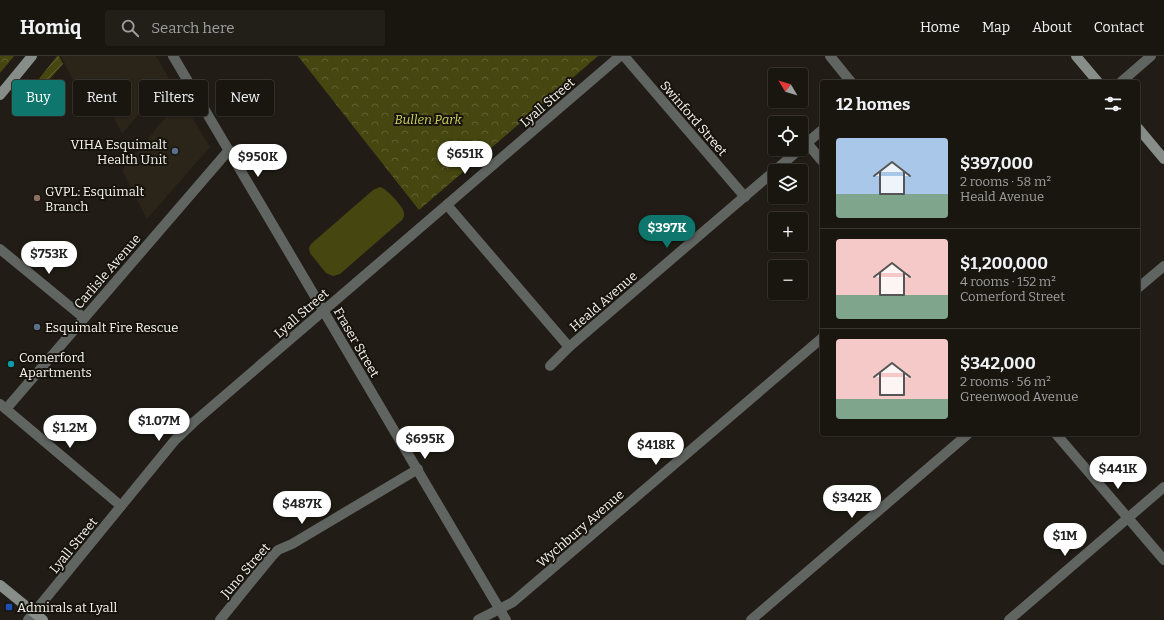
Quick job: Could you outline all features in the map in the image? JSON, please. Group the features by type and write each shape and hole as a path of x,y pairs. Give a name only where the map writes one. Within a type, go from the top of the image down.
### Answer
{"street":[{"path":"0,95 32,56"},
{"name":"Fraser Street","path":"173,56 506,620"},
{"name":"Lyall Street","path":"31,616 175,440 194,422 620,56"},
{"name":"Swinford Street","path":"624,56 745,197"},
{"path":"830,56 849,80"},
{"path":"1076,56 1096,80"},
{"path":"1123,80 1151,56"},
{"path":"1140,130 1164,159"},
{"name":"Heald Avenue","path":"808,143 820,132"},
{"name":"Carlisle Avenue","path":"3,407 84,318 229,150"},
{"path":"808,151 820,160"},
{"name":"Heald Avenue","path":"550,366 569,347 793,156"},
{"name":"Heald Avenue","path":"447,205 569,347"},
{"path":"0,249 84,318"},
{"path":"1140,286 1164,266"},
{"name":"Wychbury Avenue","path":"478,620 513,602 820,340"},
{"path":"3,407 121,506"},
{"path":"751,620 966,436"},
{"path":"1058,436 1164,560"},
{"name":"Juno Street","path":"220,620 267,561 278,550 292,544 418,469"},
{"path":"1009,620 1164,487"},
{"path":"0,585 31,616 43,620"}],"shaded area":[{"path":"61,56 156,56 169,78 167,80 139,80 139,114 122,134 113,116 131,116 131,80 73,80"},
{"path":"167,116 191,116 210,147 147,219 122,170"}],"green space":[{"path":"0,56 14,56 0,73"},
{"path":"57,56 59,56 63,64 49,80 38,80"},
{"name":"Bullen Park","path":"298,56 598,56 419,210"},
{"path":"380,187 390,194 401,207 404,211 404,217 340,274 333,276 326,273 310,253 309,248 311,244 373,190"}],"place":[{"name":"VIHA Esquimalt Health Unit","path":"175,151"},
{"name":"GVPL: Esquimalt Branch","path":"37,198"},
{"name":"Esquimalt Fire Rescue","path":"37,327"},
{"name":"Comerford Apartments","path":"11,364"},
{"name":"Admirals at Lyall","path":"9,607"}]}
